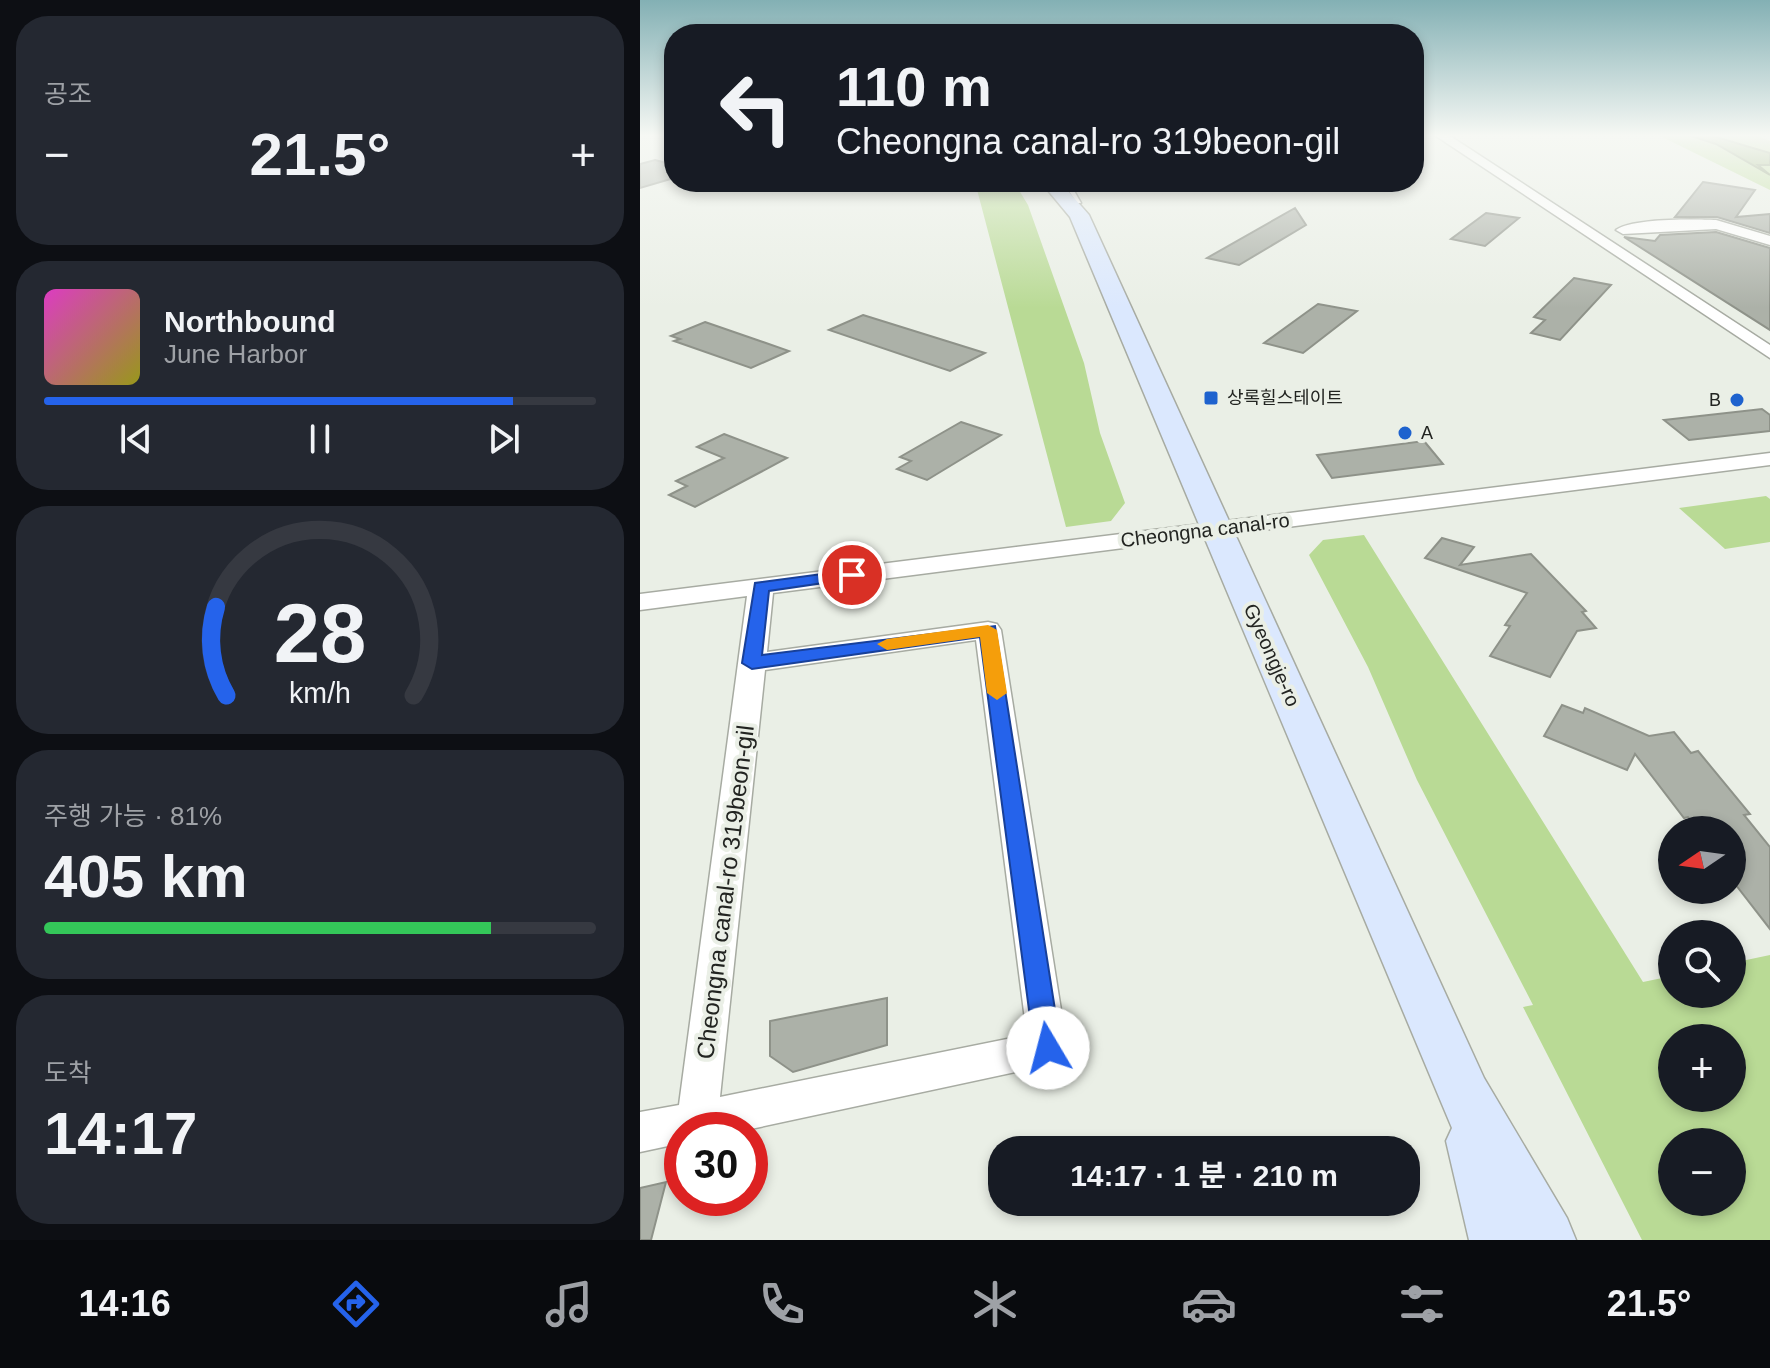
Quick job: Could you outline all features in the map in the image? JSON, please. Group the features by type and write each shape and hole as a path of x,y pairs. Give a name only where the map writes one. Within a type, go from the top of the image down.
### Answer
{"main road":[{"name":"Gyeongje-ro","path":"1076,195 1216,529 1464,1096 1545,1240"},
{"name":"Gyeongje-ro","path":"1464,1096 1500,1240"}],"street":[{"path":"1526,192 1767,350"},
{"path":"1578,226 1623,230 1718,223 1743,227 1770,241"},
{"path":"1602,241 1623,230"},
{"name":"Cheongna canal-ro","path":"640,602 1770,459"},
{"name":"Cheongna canal-ro 319beon-gil","path":"698,1112 761,586"},
{"path":"740,1112 1048,1048 988,630 752,663"},
{"path":"640,1132 664,1127"}],"shaded area":[{"path":"978,192 1020,192 1028,205 1084,363 1100,433 1125,503 1111,521 1066,527"},
{"path":"1766,496 1770,499 1770,542 1725,549 1679,508"},
{"path":"1364,535 1643,982 1658,979 1658,1008 1746,1008 1746,960 1770,955 1770,1240 1642,1240 1523,1007 1533,1005 1417,780 1368,667 1309,555 1323,540"}],"building":[{"path":"1695,192 1754,192 1736,217 1770,214 1770,233 1717,217 1675,217"},
{"path":"1295,208 1306,225 1239,265 1207,258"},
{"path":"1486,213 1519,218 1485,246 1451,239"},
{"path":"1716,232 1770,248 1770,330 1624,237 1655,241 1660,235"},
{"path":"1574,278 1611,285 1560,340 1531,333 1545,320 1534,317"},
{"path":"1318,304 1357,311 1303,353 1264,343"},
{"path":"863,315 985,353 950,371 829,330"},
{"path":"705,322 789,351 751,368 674,341 680,339 671,336"},
{"path":"1762,409 1770,415 1770,431 1689,440 1664,420"},
{"path":"961,422 1001,435 927,480 897,469 911,461 900,457"},
{"path":"724,434 787,458 695,507 669,495 687,486 676,481 724,458 697,447"},
{"path":"1424,441 1443,464 1332,478 1317,455"},
{"path":"1442,538 1474,547 1460,565 1531,554 1586,611 1582,612 1596,628 1577,631 1550,677 1490,656 1510,626 1505,625 1527,593 1425,558"},
{"path":"1562,705 1583,713 1585,708 1649,736 1674,732 1691,753 1698,751 1750,814 1682,816 1635,754 1627,770 1544,736"},
{"path":"1746,817 1770,847 1770,929 1746,898"},
{"path":"887,998 887,1045 793,1072 770,1056 770,1021"},
{"path":"664,1182 651,1240 640,1240 640,1188"}],"slow traffic":[{"path":"887,644 988,630 997,693"}],"place":[{"name":"상록힐스테이트","path":"1211,398"},
{"name":"B","path":"1737,400"},
{"name":"A","path":"1405,433"}],"route":[{"path":"852,575 761,586 752,663 988,630 1048,1048"}]}
